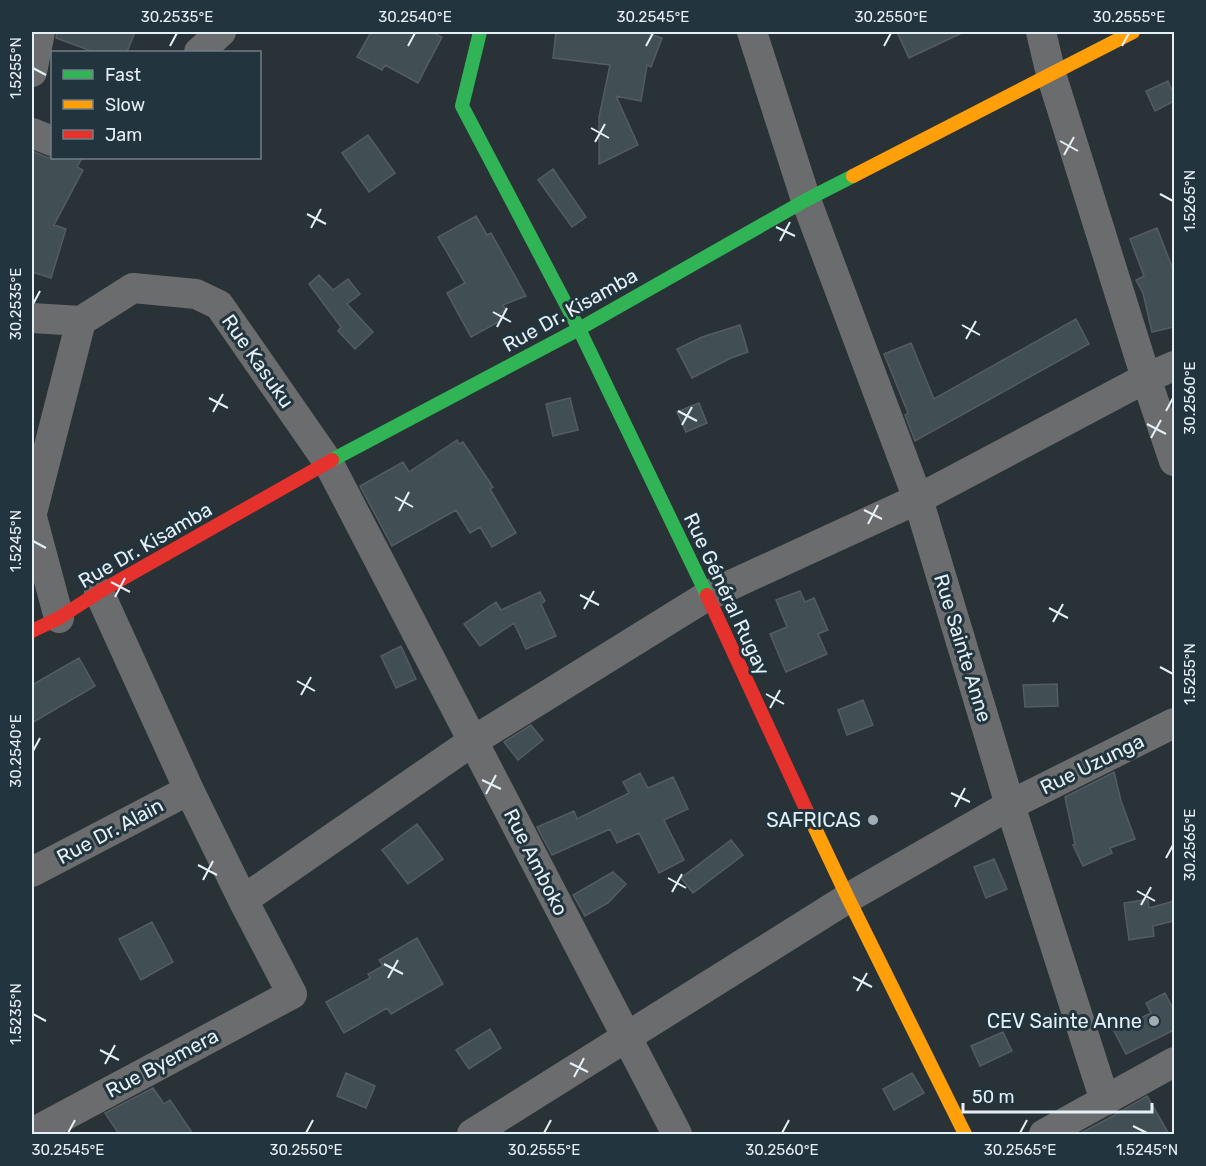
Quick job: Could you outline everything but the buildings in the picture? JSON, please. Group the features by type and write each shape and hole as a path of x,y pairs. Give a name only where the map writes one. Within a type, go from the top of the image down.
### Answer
{"street":[{"path":"32,72 40,32"},
{"path":"200,51 221,32"},
{"name":"Rue Général Rugay","path":"480,32 462,106 579,329 848,898 965,1134"},
{"name":"Rue Sainte Anne","path":"752,32 806,200 918,499 1010,805 1105,1101"},
{"path":"1041,32 1051,74 1174,461"},
{"name":"Rue Dr. Kisamba","path":"32,631 59,618 99,592 328,462 579,329 806,200 1133,32"},
{"path":"32,133 51,141"},
{"name":"Rue Kasuku","path":"81,321 133,288 196,294 219,305 328,462"},
{"path":"32,318 81,321 32,515 59,618"},
{"path":"99,592 189,790 243,900 474,741 707,596 918,499 1146,378 1174,366"},
{"name":"Rue Amboko","path":"328,462 677,1134"},
{"name":"Rue Uzunga","path":"472,1134 848,898 1010,805 1174,723"},
{"name":"Rue Dr. Alain","path":"32,872 189,790"},
{"name":"Rue Byemera","path":"32,1132 291,994 243,900"},
{"path":"1044,1134 1174,1062"}],"traffic: fast":[{"path":"480,32 462,106 579,329 707,595"},
{"path":"332,460 579,329 806,200 853,176"}],"traffic: slow":[{"path":"853,176 1133,32"},
{"path":"812,822 965,1134"}],"traffic: jam":[{"path":"32,631 59,618 99,592 332,460"},
{"path":"707,595 812,822"}],"place":[{"name":"SAFRICAS","path":"873,820"},
{"name":"CEV Sainte Anne","path":"1154,1021"}]}
